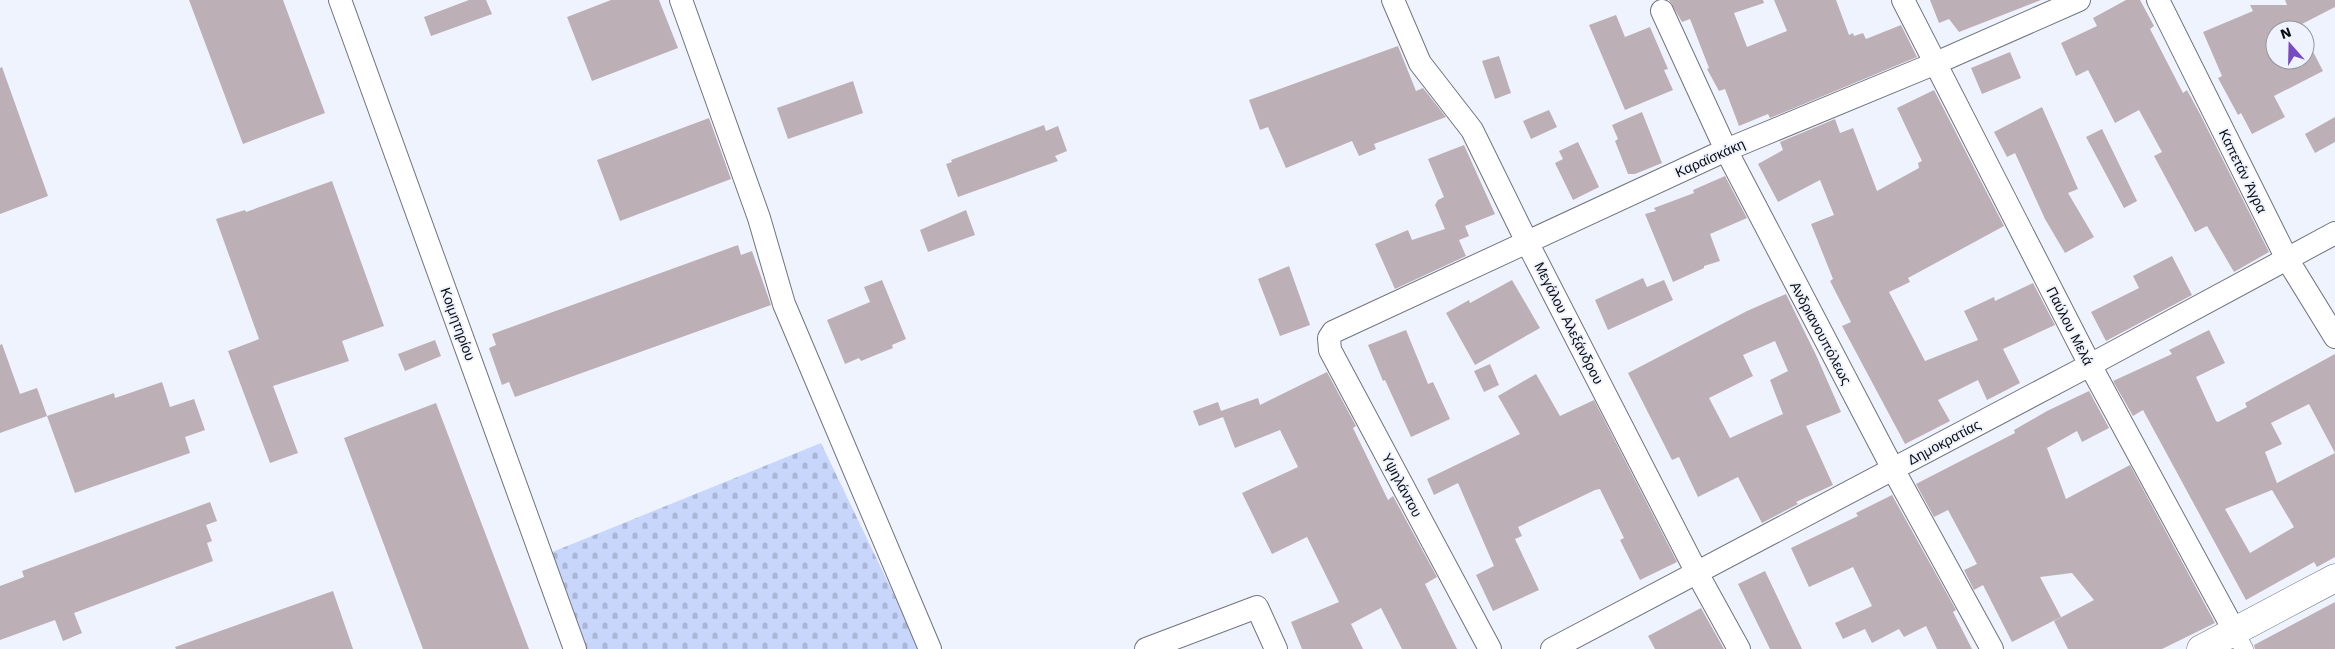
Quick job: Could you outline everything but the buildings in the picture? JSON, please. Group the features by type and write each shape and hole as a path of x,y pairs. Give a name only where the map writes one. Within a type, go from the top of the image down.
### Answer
{"main road":[{"path":"2201,649 2239,640 2335,578"}],"street":[{"name":"Κοιμητηρίου","path":"340,0 575,649"},
{"path":"681,0 759,218 784,304 930,649"},
{"name":"Παύλου Μελά","path":"1903,0 2090,365 2239,640"},
{"name":"Καραϊσκάκη","path":"1344,325 1726,150 1936,64 2078,0"},
{"name":"Καπετάν Άγρα","path":"2158,0 2287,259 2335,337"},
{"name":"Μεγάλου Αλεξάνδρου","path":"1394,1 1420,63 1472,130 1527,242 1697,573 1739,649"},
{"name":"Ανδριανουπόλεως","path":"1662,11 1726,150 1893,469 1992,649"},
{"name":"Δημοκρατίας","path":"1552,649 2090,365 2335,232"},
{"name":"Υψηλάντου","path":"1344,325 1333,332 1329,338 1330,350 1490,649"},
{"path":"1146,649 1258,607 1276,649"}],"green space":[{"path":"821,443 920,649 582,649 545,555"}]}
